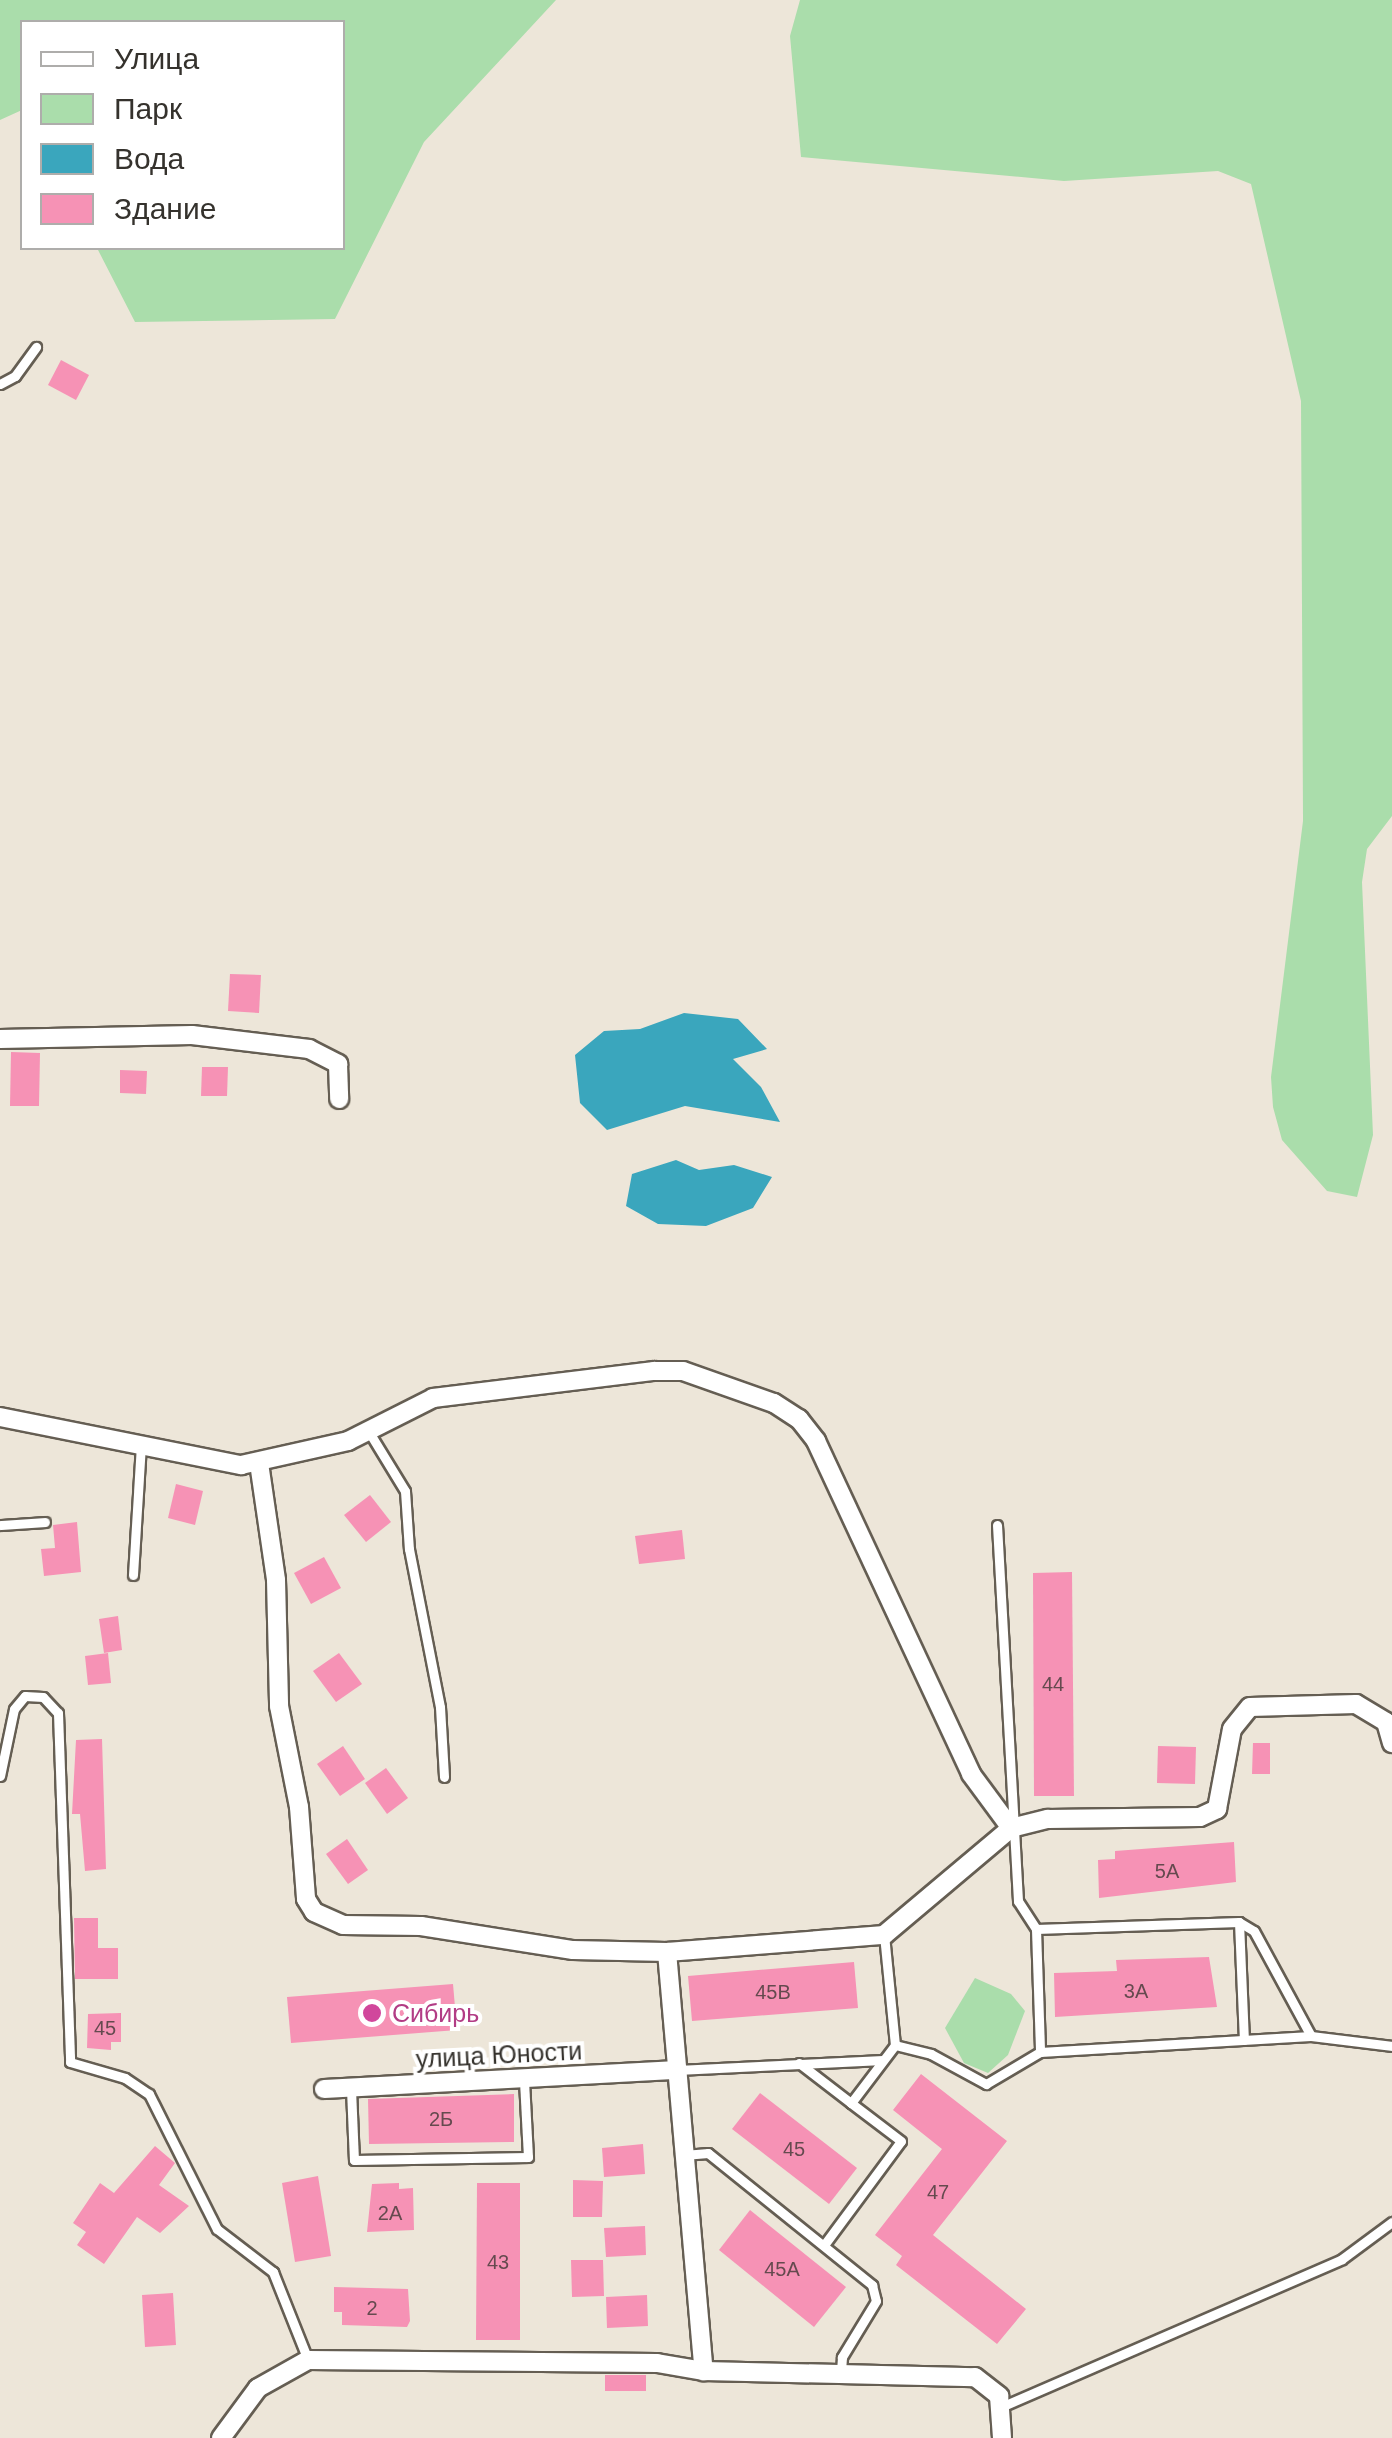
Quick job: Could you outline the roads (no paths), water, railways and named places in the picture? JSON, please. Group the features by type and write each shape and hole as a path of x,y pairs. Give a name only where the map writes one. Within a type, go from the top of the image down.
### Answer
{"street":[{"path":"0,1039 192,1035 309,1049 338,1064 339,1099"},
{"path":"0,1417 142,1443 219,1463 259,1463 369,1432 433,1398 654,1371 683,1371 774,1403 799,1419 816,1441 971,1774 1010,1828"},
{"path":"259,1463 276,1580 279,1706 299,1807 306,1899 314,1912 344,1925 421,1926 554,1948 667,1952 884,1935 1010,1828 1048,1819 1200,1817 1217,1810 1232,1729 1250,1707 1356,1704 1386,1722 1392,1743"},
{"path":"667,1952 704,2371"},
{"name":"улица Юности","path":"324,2089 676,2070"},
{"path":"221,2438 258,2388 308,2360 658,2364 704,2371 976,2377 991,2386 1002,2406 1002,2438"}],"lane":[{"path":"0,384 15,376 36,348"},
{"path":"369,1432 406,1491 409,1549 440,1707 444,1776"},
{"path":"133,1575 142,1443"},
{"path":"0,1524 45,1522"},
{"path":"997,1524 1010,1828 1018,1902 1036,1928 1040,2052"},
{"path":"0,1776 14,1709 26,1696 44,1697 58,1713 70,2062 125,2078 149,2094 216,2229 273,2272 308,2360"},
{"path":"1036,1928 1240,1922 1254,1930 1310,2036"},
{"path":"1240,1922 1244,2040"},
{"path":"852,2103 894,2045 884,1935"},
{"path":"894,2045 931,2054 986,2084 1040,2052 1310,2036 1392,2046"},
{"path":"676,2070 884,2060"},
{"path":"799,2063 900,2141 824,2246"},
{"path":"351,2087 354,2160 528,2157 524,2080"},
{"path":"684,2155 708,2153 872,2285 876,2301 842,2357 840,2376"},
{"path":"1002,2406 1342,2258 1392,2222"}],"water":[{"path":"684,1013 738,1019 767,1049 733,1059 761,1087 780,1122 685,1106 607,1130 580,1103 575,1055 604,1031 640,1029"},
{"path":"676,1160 699,1170 734,1165 772,1177 753,1208 706,1226 658,1224 626,1206 632,1174"}],"place":[{"name":"Сибирь","path":"372,2013"}]}
